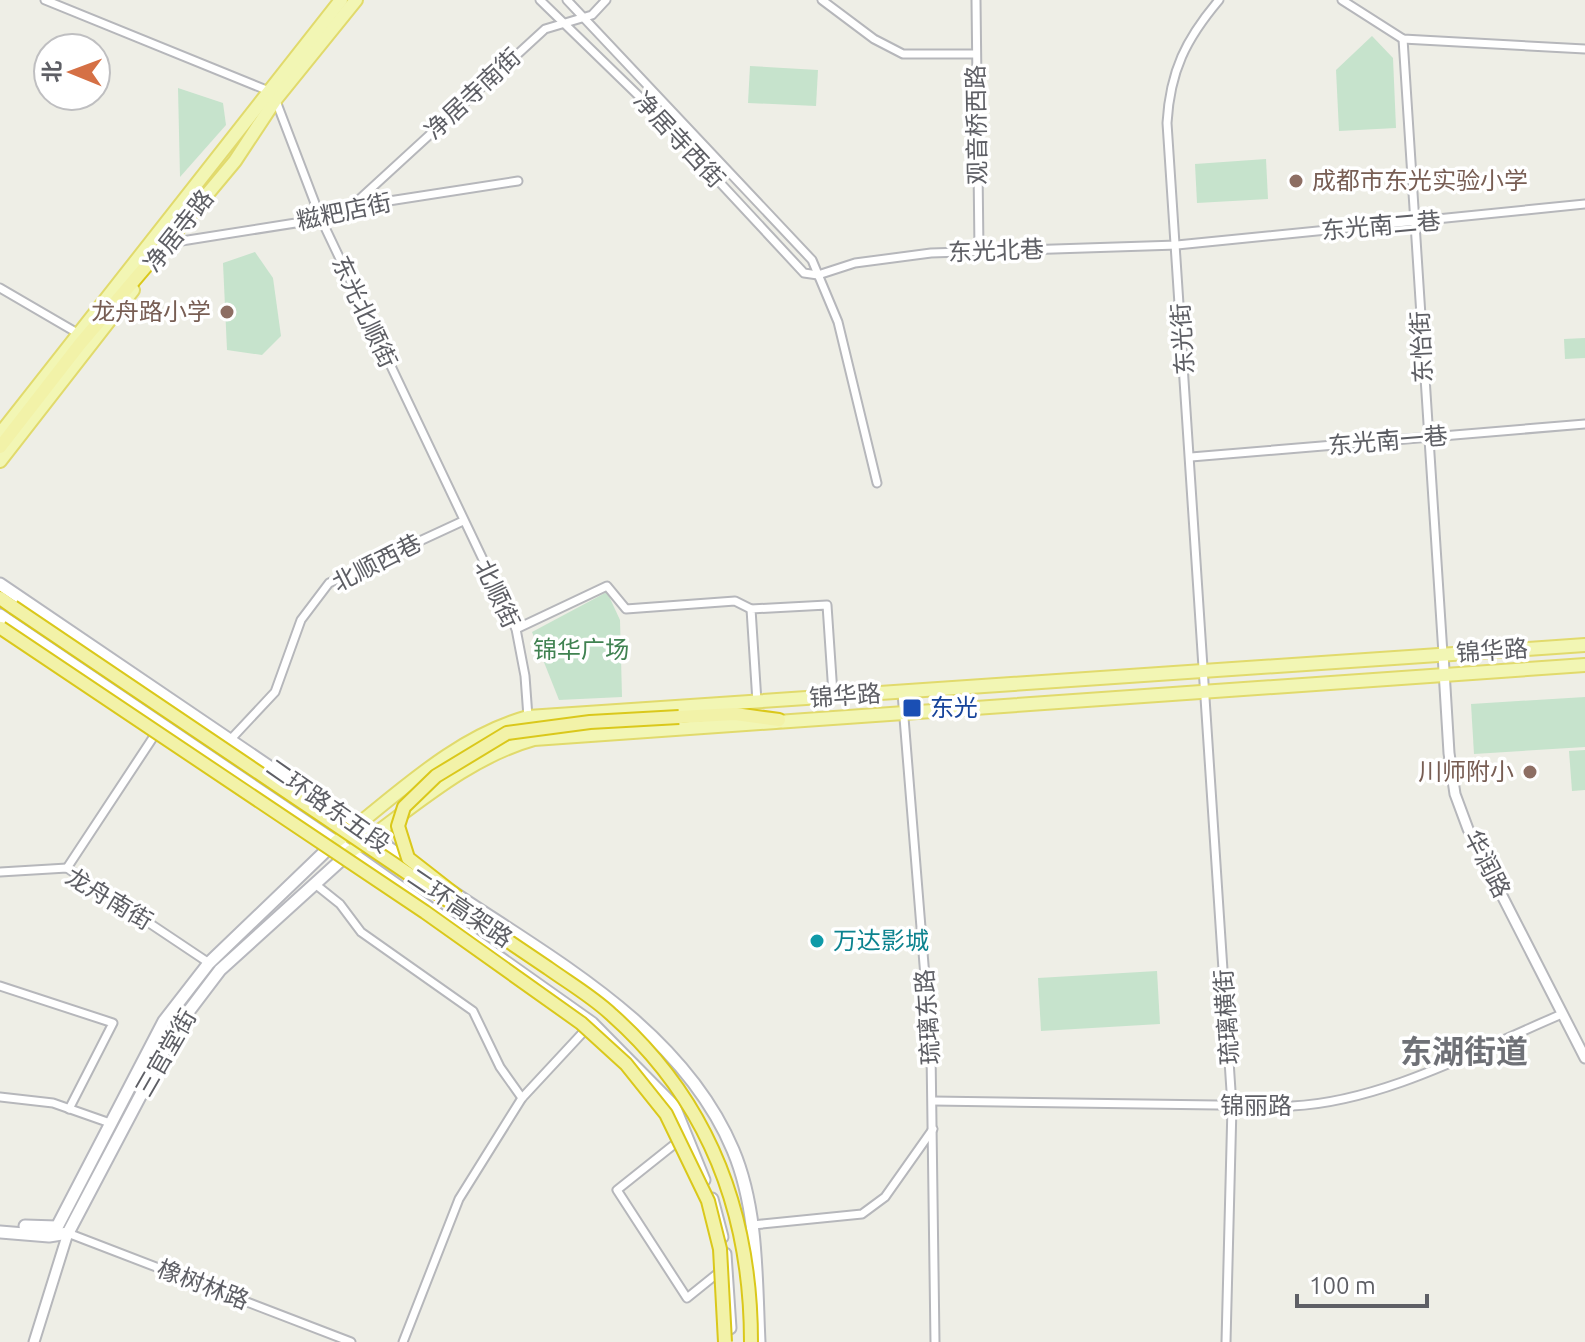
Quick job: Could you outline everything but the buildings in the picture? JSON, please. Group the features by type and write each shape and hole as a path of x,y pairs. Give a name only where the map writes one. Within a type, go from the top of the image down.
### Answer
{"highway":[{"path":"0,447 62,365 153,258"},
{"name":"二环高架路","path":"0,598 548,968 610,1013 649,1050 679,1091 711,1144 732,1194 744,1239 751,1288 751,1342"},
{"name":"二环高架路","path":"0,627 425,912 581,1023 626,1064 666,1114 708,1201 720,1249 728,1342"},
{"path":"548,968 519,940 408,858 398,826 404,807 436,776 507,733 590,722 735,714 779,720"}],"main road":[{"name":"净居寺路","path":"0,461 142,278 153,258 169,243 235,161 272,95 341,0"},
{"name":"净居寺路","path":"0,434 272,95 356,0"},
{"name":"二环路东五段","path":"0,584 620,1005 696,1087 733,1151 753,1225 759,1342"},
{"name":"二环路东五段","path":"0,615 160,726 336,842 592,1023 674,1106 718,1214 727,1266 728,1342"},
{"name":"锦华路","path":"336,842 446,755 499,725 528,717 1585,645"},
{"name":"锦华路","path":"350,852 442,786 503,748 534,739 1585,665"},
{"name":"三官堂街","path":"63,1230 110,1123 164,1021 209,963 336,842"},
{"name":"三官堂街","path":"63,1230 176,1028 220,970 350,852"},
{"path":"0,1224 63,1230"},
{"path":"0,1232 49,1236 63,1230"}],"street":[{"path":"45,0 272,95"},
{"name":"净居寺西街","path":"540,0 566,22 804,273 818,275"},
{"name":"净居寺西街","path":"567,0 812,260 838,322 877,483"},
{"name":"净居寺南街","path":"350,207 545,29 592,15 606,0"},
{"path":"822,0 861,30 903,54 976,54"},
{"name":"观音桥西路","path":"976,0 979,250"},
{"name":"东光街","path":"1206,692 1167,123 1169,86 1194,30 1219,0"},
{"path":"1342,0 1403,39 1585,49"},
{"name":"东怡街","path":"1403,39 1443,654"},
{"name":"东光北顺街","path":"272,95 321,219 463,521"},
{"name":"糍粑店街","path":"169,243 321,219 350,207 518,181"},
{"name":"东光南二巷","path":"1177,245 1585,204"},
{"name":"东光北巷","path":"818,275 855,263 979,250 1177,245"},
{"path":"0,288 79,334"},
{"name":"东光南一巷","path":"1191,457 1585,424"},
{"name":"北顺街","path":"463,521 516,629 525,676 528,717"},
{"name":"北顺西巷","path":"231,739 275,692 301,620 329,583 463,521"},
{"path":"516,629 607,586 626,609 735,601 751,609 827,605 833,694"},
{"path":"751,609 757,702"},
{"name":"华润路","path":"1443,654 1455,794 1468,829 1585,1058"},
{"name":"琉璃横街","path":"1206,692 1232,1106 1226,1342"},
{"name":"琉璃东路","path":"902,693 933,1101 935,1342"},
{"path":"67,868 160,726"},
{"name":"龙舟南街","path":"0,872 67,868 209,963"},
{"path":"315,884 340,904 361,932 473,1011 500,1067 522,1098"},
{"path":"0,986 113,1023 69,1109"},
{"name":"锦丽路","path":"933,1101 1232,1106 1331,1103 1411,1076 1562,1014"},
{"path":"403,1342 459,1199 522,1098 592,1023"},
{"path":"0,1097 53,1103 110,1123"},
{"path":"753,1225 862,1214 885,1197 933,1129"},
{"path":"685,1135 617,1190 687,1298 727,1266"},
{"path":"34,1342 63,1230"},
{"name":"橡树林路","path":"63,1230 351,1342"}],"green space":[{"path":"1372,36 1393,58 1396,128 1339,131 1336,70"},
{"path":"750,66 818,70 816,106 748,103"},
{"path":"178,88 223,103 226,125 180,177"},
{"path":"1266,159 1268,199 1197,203 1195,164"},
{"path":"255,252 273,278 281,336 262,355 227,350 223,263"},
{"path":"1585,338 1585,358 1565,359 1564,339"},
{"name":"锦华广场","path":"607,592 620,620 622,697 559,700 532,632"},
{"path":"1585,697 1585,747 1474,754 1471,704"},
{"path":"1585,750 1585,790 1572,791 1569,751"},
{"path":"1157,971 1160,1024 1041,1031 1038,978"}],"place":[{"name":"成都市东光实验小学","path":"1296,181"},
{"name":"龙舟路小学","path":"227,312"},
{"name":"东光","path":"912,708"},
{"name":"川师附小","path":"1530,772"},
{"name":"万达影城","path":"817,941"}],"district":[{"name":"东湖街道","path":"1464,1052"}]}
